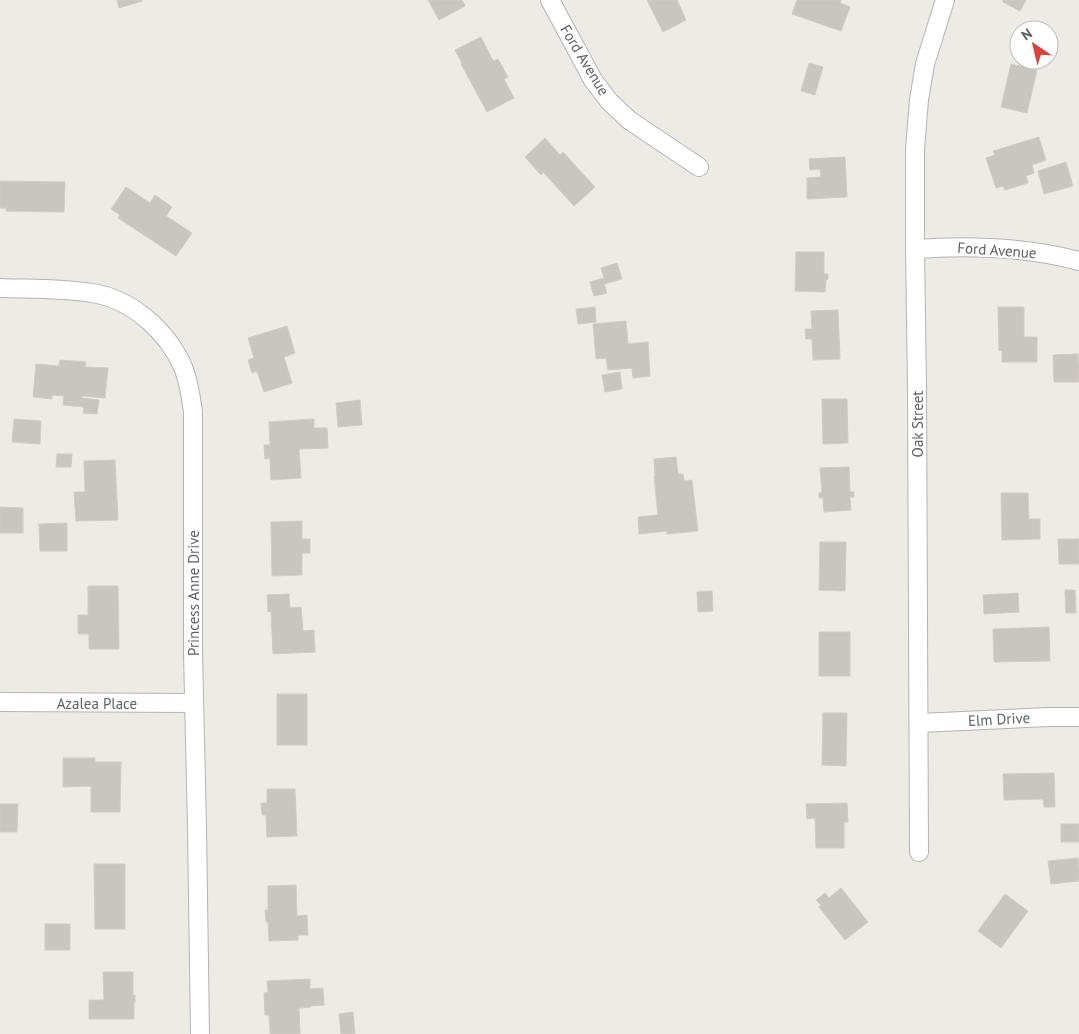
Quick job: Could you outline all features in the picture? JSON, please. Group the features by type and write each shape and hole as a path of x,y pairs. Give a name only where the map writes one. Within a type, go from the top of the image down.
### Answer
{"street":[{"name":"Ford Avenue","path":"550,0 593,80 609,102 629,120 699,167"},
{"name":"Oak Street","path":"919,852 915,149 919,100 925,64 945,0"},
{"name":"Ford Avenue","path":"915,249 944,247 994,248 1054,255 1079,261"},
{"name":"Princess Anne Drive","path":"0,288 93,293 116,300 137,311 155,326 171,346 183,368 190,387 193,412 193,652 200,1034"},
{"name":"Azalea Place","path":"0,702 194,703"},
{"name":"Elm Drive","path":"919,723 1079,717"}],"building":[{"path":"117,0 142,0 142,1 119,8"},
{"path":"428,0 462,0 465,6 439,20"},
{"path":"647,0 677,0 686,20 663,32"},
{"path":"797,0 841,0 840,3 850,7 841,31 792,14"},
{"path":"1003,0 1026,0 1020,11 1003,2"},
{"path":"481,37 493,61 498,59 508,77 504,79 514,98 487,112 455,50"},
{"path":"809,63 823,67 815,95 801,91"},
{"path":"1010,70 1037,70 1027,113 1001,107"},
{"path":"1039,137 1046,160 1032,165 1034,173 1026,176 1028,183 1005,190 1003,186 996,188 986,158 995,155 993,151"},
{"path":"545,138 560,155 563,152 595,187 574,206 543,172 541,175 525,157"},
{"path":"845,157 847,197 807,199 807,178 821,177 820,169 810,170 809,159"},
{"path":"1066,162 1073,186 1044,194 1038,171"},
{"path":"0,181 65,182 64,212 6,211 6,208 0,208"},
{"path":"126,187 150,203 155,195 172,207 166,216 192,233 176,256 118,218 120,215 111,209"},
{"path":"796,252 824,252 824,274 828,274 825,292 795,291"},
{"path":"617,263 622,279 604,284 607,293 594,296 590,282 604,278 601,268"},
{"path":"595,307 596,322 578,324 576,309"},
{"path":"998,307 1024,307 1024,337 1037,337 1037,362 1002,362 1002,350 999,351"},
{"path":"838,310 840,359 813,360 812,339 806,339 805,329 812,329 811,311"},
{"path":"626,321 628,344 648,342 650,376 633,378 632,368 608,370 606,358 596,359 593,324"},
{"path":"287,326 295,353 284,357 292,383 264,392 257,371 252,373 248,360 254,358 248,338"},
{"path":"1078,354 1079,382 1054,382 1053,355"},
{"path":"60,360 86,362 85,367 108,368 105,398 82,396 82,398 99,400 97,414 83,413 84,407 63,405 64,396 52,395 52,399 33,397 36,364 59,366"},
{"path":"620,372 622,389 605,392 602,375"},
{"path":"822,399 847,399 848,443 823,444"},
{"path":"360,400 362,425 338,427 336,403"},
{"path":"14,419 41,421 40,444 12,442"},
{"path":"314,419 314,428 327,428 328,448 299,449 301,478 271,480 270,458 265,459 264,445 270,445 269,422"},
{"path":"57,454 72,454 71,467 56,467"},
{"path":"676,457 678,474 683,474 684,481 692,480 698,531 667,534 667,531 639,534 638,517 658,515 654,459"},
{"path":"115,460 118,520 76,521 74,492 85,492 84,461"},
{"path":"849,467 850,492 854,492 854,497 850,497 851,510 824,512 823,498 819,498 819,493 822,492 820,468"},
{"path":"1001,493 1028,493 1029,519 1040,519 1040,539 1002,540"},
{"path":"0,507 23,508 23,533 0,533"},
{"path":"302,521 302,539 310,539 310,553 302,553 302,575 272,576 271,522"},
{"path":"67,523 67,551 40,551 39,524"},
{"path":"1058,539 1079,539 1079,564 1059,564"},
{"path":"820,542 846,542 845,591 819,590"},
{"path":"88,586 118,586 119,649 89,649 89,634 78,634 78,615 88,615"},
{"path":"1065,590 1075,590 1076,613 1066,613"},
{"path":"712,591 713,611 698,612 697,592"},
{"path":"1018,593 1019,612 984,614 983,595"},
{"path":"289,594 290,608 301,607 303,631 314,630 315,652 273,654 271,611 268,612 267,595"},
{"path":"1049,627 1050,661 994,662 993,629"},
{"path":"819,632 850,632 850,676 819,676"},
{"path":"277,694 307,694 307,745 277,745"},
{"path":"823,713 847,713 846,766 822,765"},
{"path":"63,758 95,758 95,762 121,762 120,812 91,812 91,786 63,787"},
{"path":"1054,773 1055,807 1044,807 1043,799 1004,800 1003,774"},
{"path":"267,789 295,789 297,836 267,837 266,815 262,815 261,803 267,803"},
{"path":"847,803 848,822 844,822 844,848 816,848 815,818 807,819 806,804"},
{"path":"0,804 18,804 17,832 0,832"},
{"path":"1061,824 1079,824 1079,842 1061,842"},
{"path":"1078,858 1079,881 1051,884 1048,861"},
{"path":"94,864 125,864 125,929 95,929"},
{"path":"296,885 297,916 307,915 308,935 298,935 298,940 269,941 265,910 268,910 268,886"},
{"path":"841,888 868,922 845,940 819,907 821,905 816,900 825,893 829,898"},
{"path":"1005,894 1028,911 1001,948 978,931"},
{"path":"45,924 70,924 70,950 45,950"},
{"path":"103,972 133,972 133,995 135,995 134,1019 89,1019 89,1000 104,1000"},
{"path":"310,979 310,989 323,988 324,1005 299,1008 300,1034 270,1034 269,1015 265,1015 264,993 268,992 267,981"},
{"path":"353,1012 355,1034 341,1034 339,1014"}]}
